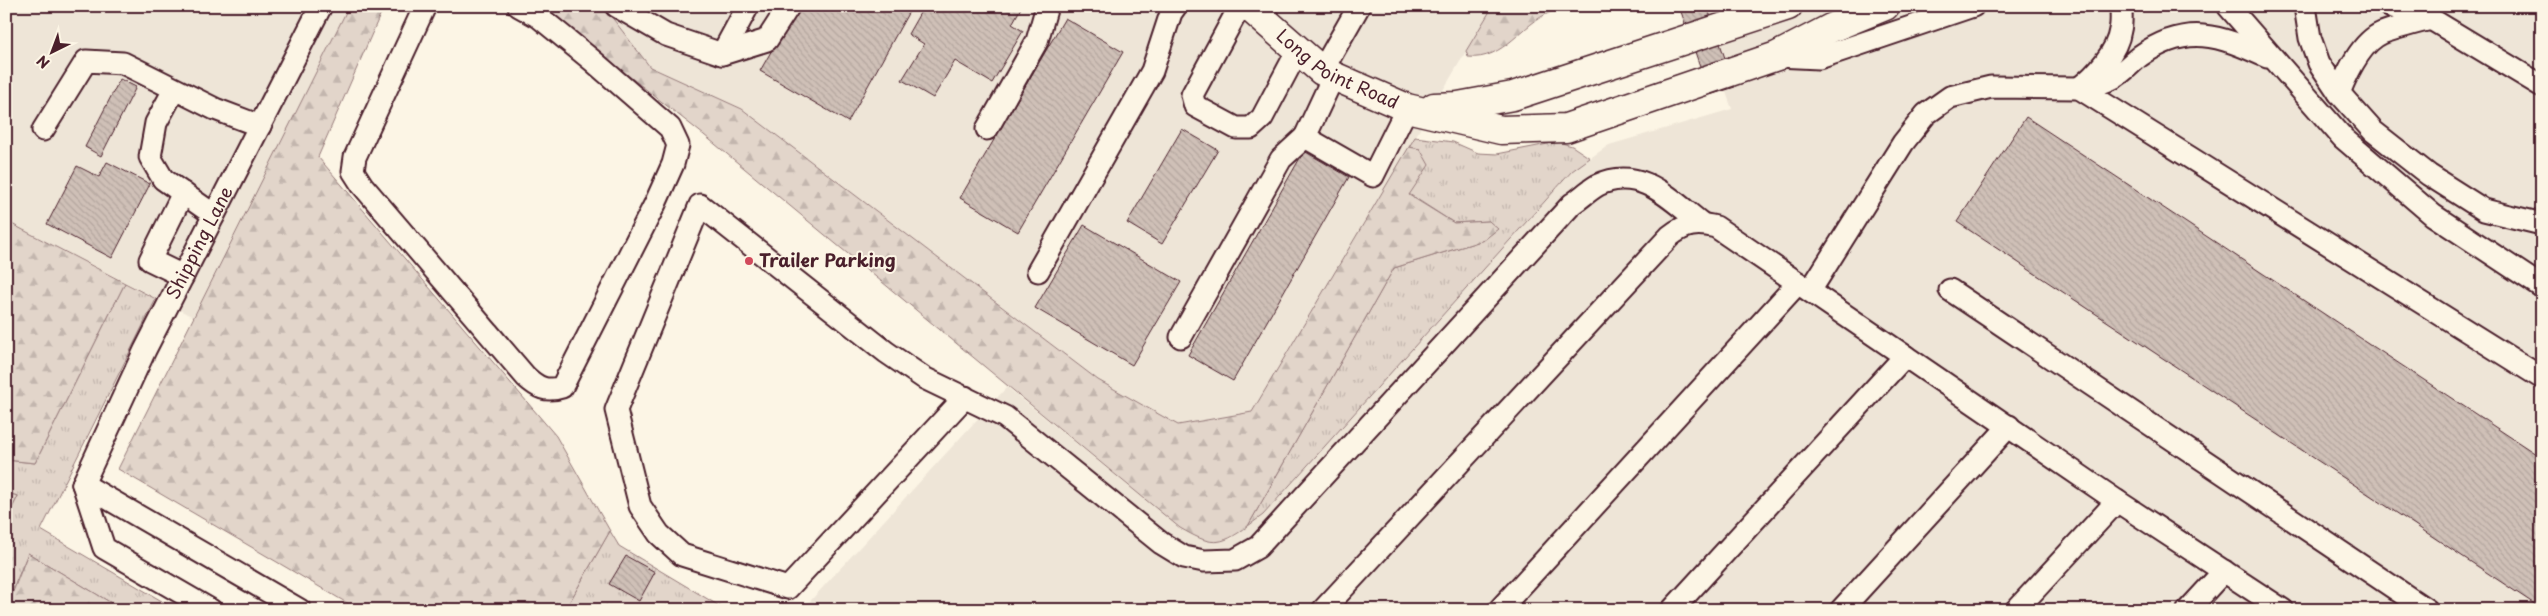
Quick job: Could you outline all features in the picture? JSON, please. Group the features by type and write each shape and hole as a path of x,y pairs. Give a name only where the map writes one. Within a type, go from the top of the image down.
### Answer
{"main road":[{"name":"Long Point Road","path":"1248,6 1298,50 1328,73 1408,108 1501,130 1566,128 1777,56 1831,28 1885,6"},
{"path":"1408,108 1458,106 1513,96 1788,6"}],"street":[{"name":"Shipping Lane","path":"83,484 145,350 321,6"},
{"path":"426,6 355,157 353,171 362,185 526,377 539,388 552,390 562,387 655,204 673,164 678,145 670,128 539,17 519,6"},
{"path":"616,6 666,35 722,54 767,40 789,6"},
{"path":"722,54 748,6"},
{"path":"987,129 1037,41 1047,6"},
{"path":"1038,271 1152,71 1171,13 1176,6"},
{"path":"1240,6 1192,95 1196,106 1236,128 1251,128 1262,118 1298,50"},
{"path":"1181,337 1281,159 1305,137 1328,73 1359,6"},
{"path":"1777,56 1819,58 1973,6"},
{"path":"2079,88 2090,80 2112,52 2120,31 2121,6"},
{"path":"2228,6 2343,138 2433,216 2542,287"},
{"path":"2305,6 2310,38 2318,63 2340,93 2373,131 2429,175 2484,210 2542,224"},
{"path":"2389,6 2424,12 2542,86"},
{"path":"2340,93 2349,68 2362,50 2380,34 2424,12"},
{"path":"1499,610 1804,287 1903,143 1926,114 1950,97 1991,87 2079,88 2112,79 2141,56 2169,40 2188,34 2215,37 2236,43 2274,60"},
{"path":"43,130 86,61 123,63 215,110 260,126"},
{"path":"2079,88 2542,378"},
{"path":"174,90 156,123 150,157 163,179 214,215"},
{"path":"1305,137 1374,176 1408,108"},
{"path":"965,397 788,588 682,555 659,534 640,506 616,410 700,205 886,352 924,378 965,397 1005,417 1161,543 1184,557 1204,561 1235,560 1258,547 1572,204 1597,186 1616,179 1638,179 1654,187 1701,223 1716,227 2117,501 2283,610"},
{"path":"183,193 150,260 183,276"},
{"path":"1323,610 1670,236 1682,226 1701,223"},
{"path":"1950,290 2427,610"},
{"path":"1672,610 1905,356"},
{"path":"1841,610 2009,426"},
{"path":"83,484 104,548 211,610"},
{"path":"83,484 300,610"},
{"path":"2016,610 2117,501"},
{"path":"2188,610 2224,571"}],"shaded area":[{"path":"6,6 349,6 195,318 6,221"},
{"path":"598,6 1493,6 1252,412 1178,425 1098,380 742,109 650,67 607,11"},
{"path":"1695,6 2542,6 2542,610 802,610 1007,387 1180,528 1231,539 1263,515 1572,171 1609,145 1732,109"}],"green space":[{"path":"349,6 384,6 318,157 556,436 610,531 565,610 359,610 118,469"},
{"path":"540,6 598,6 607,11 650,67 742,109 1098,380 1178,425 1252,412 1409,147 1420,149 1429,165 1409,195 1454,223 1489,221 1498,229 1484,240 1394,268 1248,526 1222,541 1207,541 1180,528 704,135"},
{"path":"1493,6 1574,6 1554,11 1541,17 1492,53 1481,57 1468,57 1466,51"},
{"path":"1415,137 1453,142 1478,153 1497,154 1558,142 1572,146 1590,158 1572,171 1263,515 1248,526 1394,268 1484,240 1497,229 1489,221 1454,223 1409,194 1420,149 1409,147"},
{"path":"6,221 125,283 35,463 6,460"},
{"path":"125,283 156,299 41,530 177,610 123,610 28,553 6,606 6,520 18,496 6,493 6,460 35,463"},
{"path":"6,493 18,496 6,520"},
{"path":"610,531 619,546 726,610 565,610"},
{"path":"28,553 123,610 6,610"}],"building":[{"path":"681,6 693,6 690,11"},
{"path":"797,6 912,6 848,122 760,71"},
{"path":"924,6 1022,6 1012,24 1023,31 992,83 955,61 933,98 902,80 924,44 908,34"},
{"path":"1679,6 1707,6 1735,87 1710,95"},
{"path":"1065,18 1123,52 1018,232 960,198"},
{"path":"120,79 136,87 101,156 85,147"},
{"path":"2026,117 2542,458 2542,609 1957,222"},
{"path":"1182,129 1218,150 1162,244 1127,223"},
{"path":"1304,151 1349,177 1233,381 1188,355"},
{"path":"107,162 150,184 112,258 47,224 77,166 99,177"},
{"path":"1084,225 1181,282 1132,365 1035,308"},
{"path":"626,556 655,572 639,601 609,584"}],"place":[{"name":"Trailer Parking","path":"749,261"}]}
